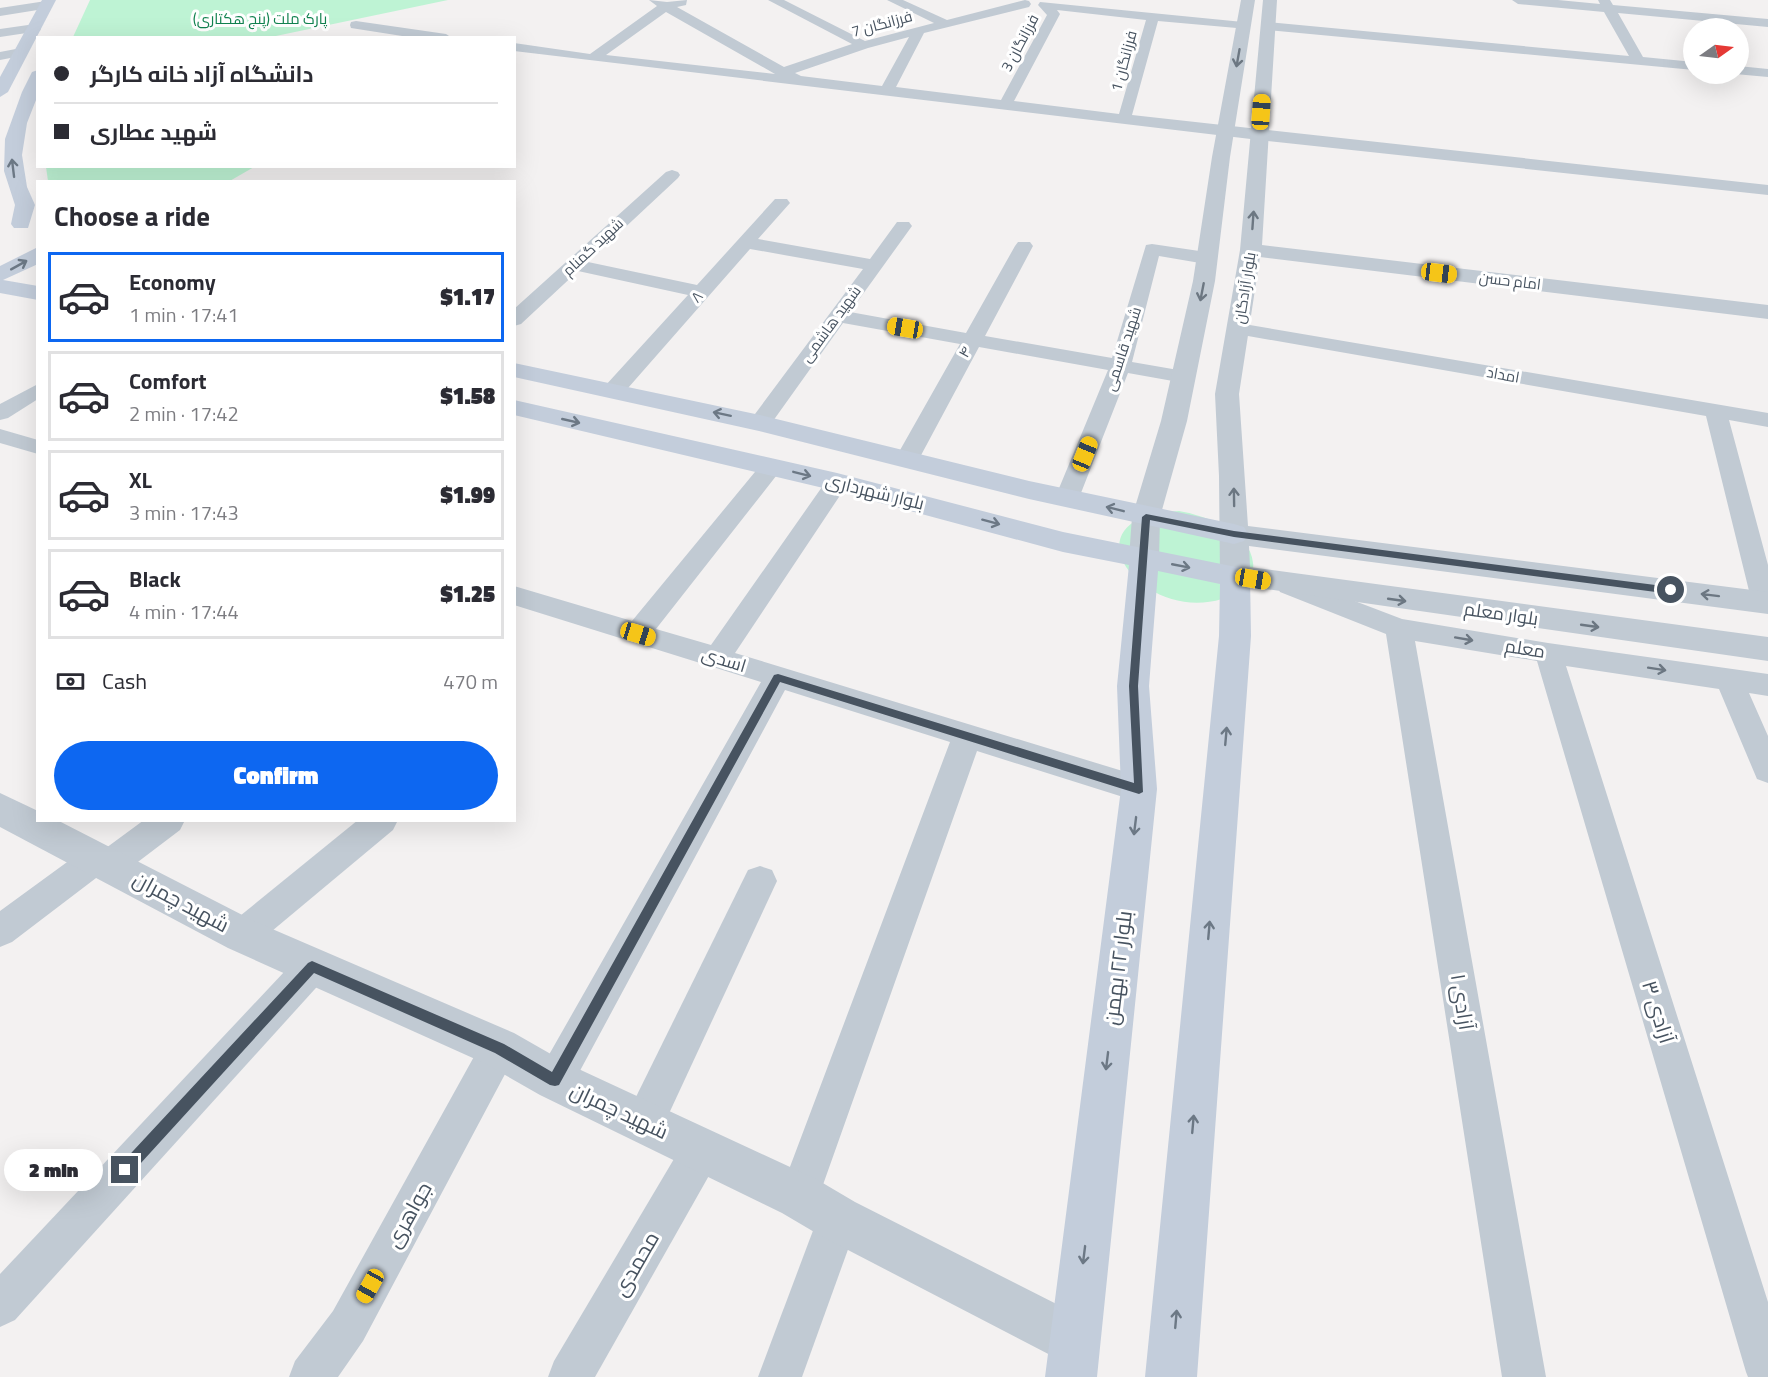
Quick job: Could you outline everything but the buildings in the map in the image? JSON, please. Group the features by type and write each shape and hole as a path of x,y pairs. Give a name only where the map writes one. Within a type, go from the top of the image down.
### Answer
{"main road":[{"path":"0,92 48,3"},
{"path":"0,223 29,226 25,205 16,189 10,146 13,129 36,79"},
{"path":"0,274 26,262 36,254"},
{"path":"0,286 36,293"},
{"path":"516,370 760,423 1146,517 1234,534"},
{"name":"بلوار شهرداری","path":"516,407 772,466 1063,542 1235,576"},
{"name":"بلوار ۲۲ بهمن","path":"1073,1358 1139,789 1133,686 1144,558"},
{"path":"1171,1377 1235,636 1235,576"}],"street":[{"path":"593,58 661,3 692,0"},
{"path":"774,0 863,45"},
{"path":"893,0 946,24"},
{"path":"1133,14 1138,0"},
{"path":"1144,558 1146,517 1171,432 1184,377 1248,0"},
{"name":"بلوار آزادگان","path":"1235,576 1233,476 1227,394 1251,250 1270,0"},
{"path":"1518,0 1606,4 1722,14 1768,23"},
{"name":"فرزانگان 7","path":"784,72 863,45 1026,2 1043,2 1244,26"},
{"name":"فرزانگان 3","path":"1008,100 1054,14 1043,2"},
{"path":"0,12 48,3"},
{"path":"661,3 797,80"},
{"path":"1606,4 1638,60"},
{"name":"فرزانگان 1","path":"1126,114 1153,16"},
{"path":"356,25 432,36"},
{"path":"1268,26 1683,65"},
{"path":"0,33 34,28"},
{"path":"887,90 919,31"},
{"path":"516,47 1259,135 1768,190"},
{"path":"0,56 21,52"},
{"path":"1749,71 1768,73"},
{"name":"شهید گمنام","path":"516,318 672,175"},
{"name":"۸","path":"613,391 748,243 781,203"},
{"name":"شهید هاشمی","path":"760,423 903,226"},
{"path":"748,243 874,265"},
{"name":"۴","path":"907,459 1024,246"},
{"name":"شهید قاسمی","path":"1067,498 1120,366 1152,249 1206,258"},
{"name":"امام حسن","path":"1251,250 1768,312"},
{"path":"573,266 701,292"},
{"path":"837,316 1184,377"},
{"name":"امداد","path":"1238,329 1768,420"},
{"path":"0,413 36,391"},
{"path":"1234,534 1766,603 1716,411"},
{"path":"0,436 36,446"},
{"path":"638,634 772,466"},
{"path":"717,658 837,482"},
{"name":"بلوار معلم","path":"1235,576 1768,649"},
{"name":"معلم","path":"1289,585 1400,628 1548,653 1768,685"},
{"name":"اسدی","path":"516,596 1139,789"},
{"name":"آزادی ۱","path":"1400,628 1524,1377"},
{"name":"آزادی ۳","path":"1548,653 1768,1372"},
{"path":"555,1080 778,677"},
{"path":"1729,680 1768,770"},
{"path":"799,1196 967,736"},
{"name":"شهید چمران","path":"0,809 242,935 499,1048 555,1080 799,1196 1073,1358"},
{"path":"0,931 103,861 166,822"},
{"path":"242,935 380,822"},
{"path":"645,1121 760,881"},
{"path":"0,1305 312,967"},
{"name":"جواهری","path":"311,1377 348,1326 499,1048"},
{"name":"محمدی","path":"570,1377 701,1151"},
{"path":"780,1377 838,1219"}],"green space":[{"name":"پارک ملت (پنج هکتاری)","path":"90,0 448,0 276,36 73,36"},
{"path":"46,168 252,168 231,180 48,180"},
{"path":"1179,511 1201,516 1225,527 1244,542 1250,552 1253,565 1251,577 1226,597 1192,603 1165,596 1142,583 1126,566 1119,548 1125,530 1144,517"}],"route":[{"path":"125,1170 312,967 499,1048 555,1080 778,677 1139,789 1133,686 1146,517 1234,534 1671,590"}]}
